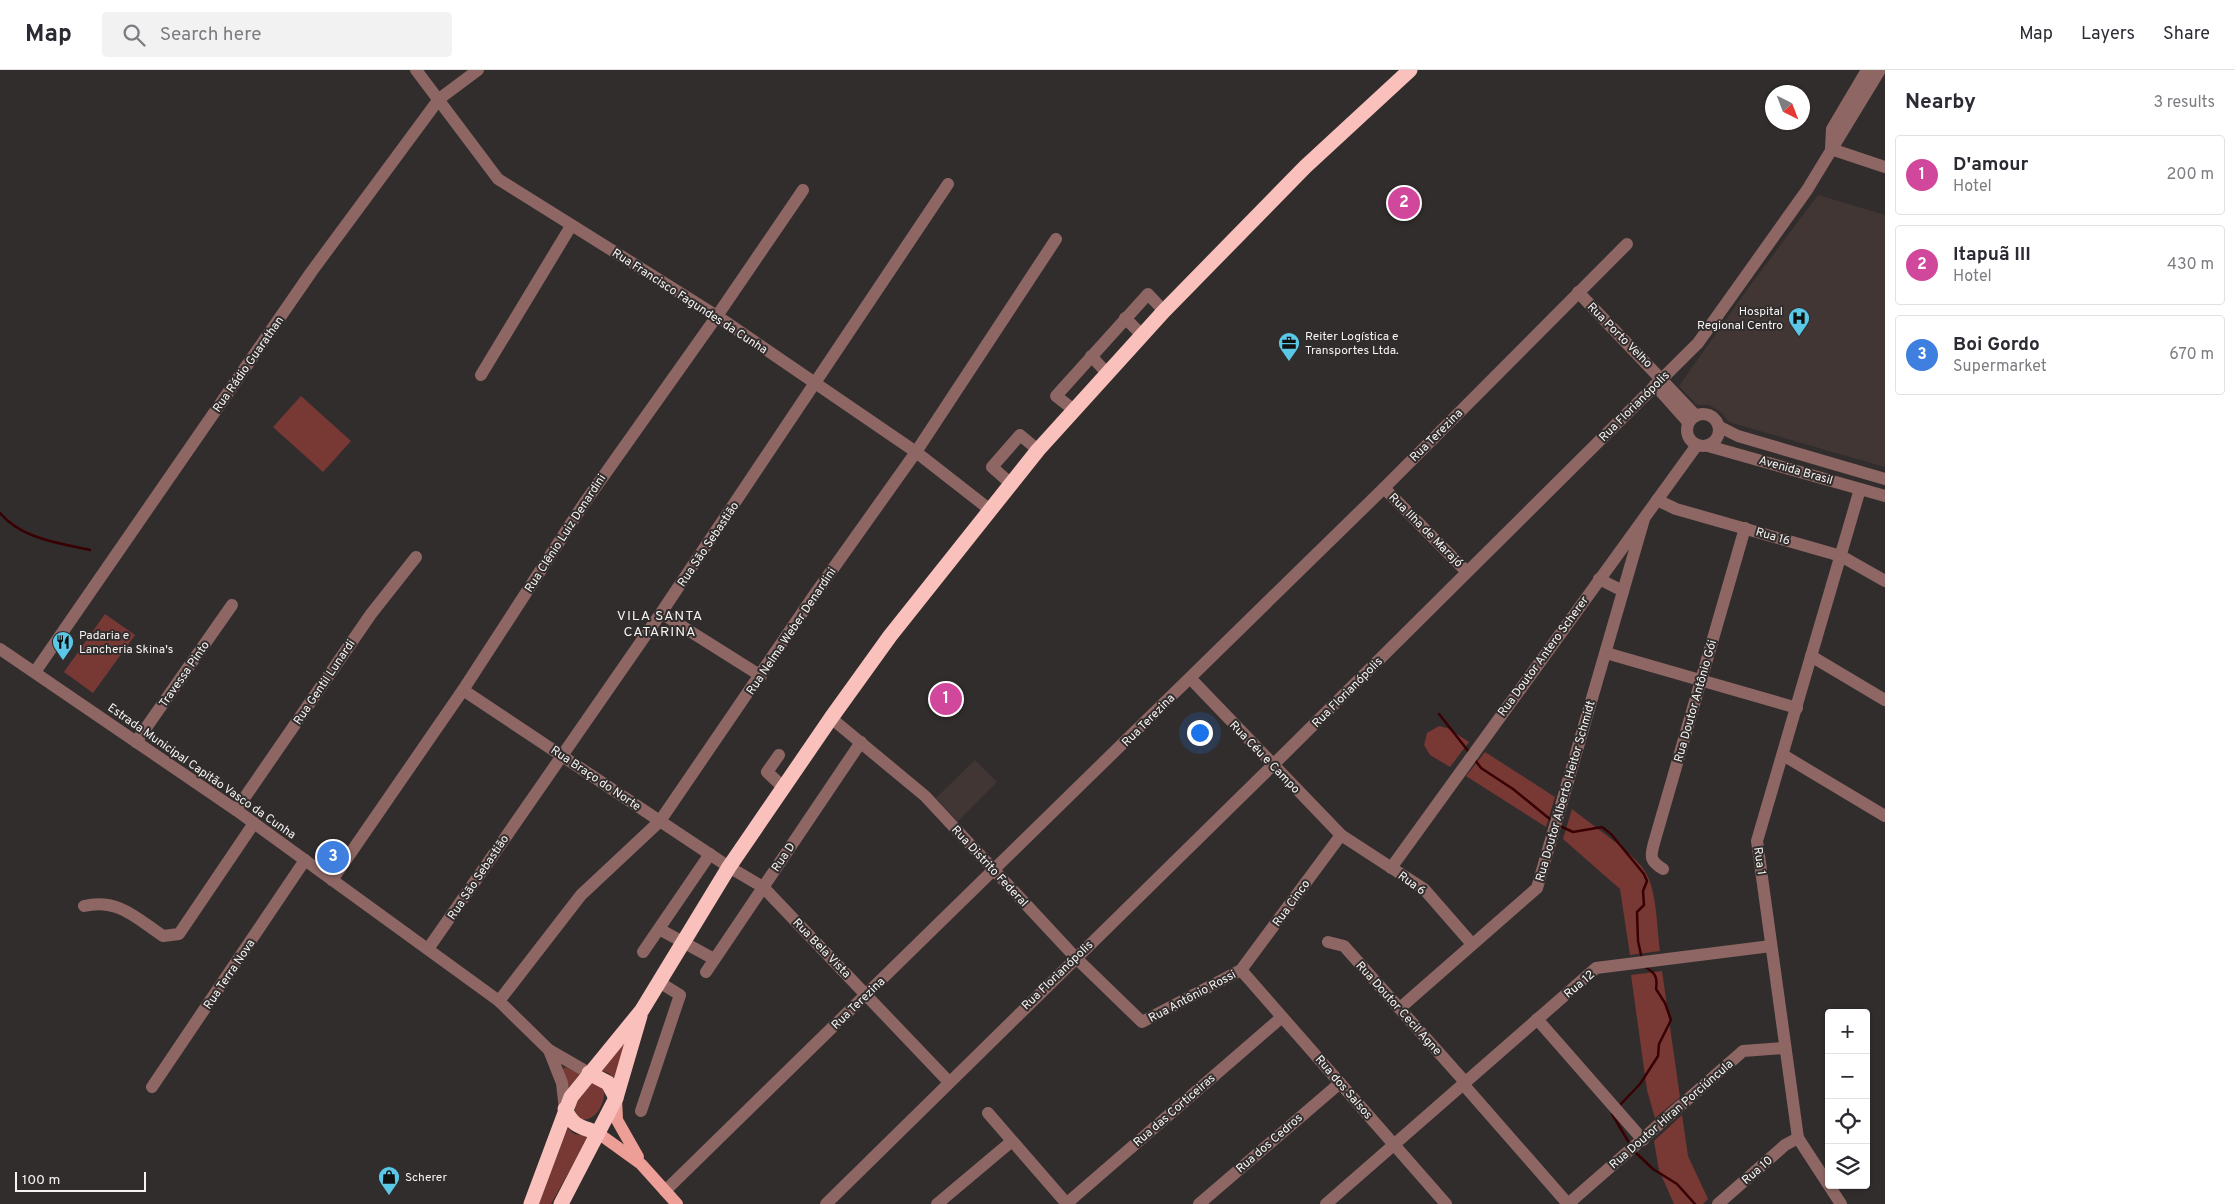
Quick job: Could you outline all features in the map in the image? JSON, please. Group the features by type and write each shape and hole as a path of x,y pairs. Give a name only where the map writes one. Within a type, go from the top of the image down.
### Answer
{"highway":[{"path":"531,1204 571,1096 642,1010 729,867 831,718 890,636 1010,483 1107,373 1164,311 1306,167 1410,70"},
{"path":"561,1204 616,1098 642,1010"},
{"path":"589,1072 608,1083 616,1098"},
{"path":"565,1109 570,1121 578,1127 598,1133"}],"main road":[{"path":"616,1098 617,1120 641,1164"},
{"path":"598,1133 641,1164 677,1204"}],"street":[{"name":"Rua Francisco Fagundes da Cunha","path":"416,70 498,179 717,316 916,452 990,508"},
{"name":"Rua Rádio Guarathan","path":"36,672 312,271 440,100 478,70"},
{"name":"Rua Florianópolis","path":"1831,149 1832,129 1867,70"},
{"name":"Rua Florianópolis","path":"826,1204 1273,765 1706,333 1807,190 1880,70"},
{"path":"1831,149 1885,167"},
{"name":"Rua São Sebastião","path":"428,949 661,613 948,184"},
{"name":"Rua Clênio Luiz Denardini","path":"332,880 463,690 583,505 717,316 803,190"},
{"path":"481,375 571,226"},
{"name":"Rua Nelma Weber Denardini","path":"499,1001 580,895 660,821 916,452 1056,239"},
{"name":"Rua Terezina","path":"665,1191 1384,488 1627,244"},
{"name":"Rua Porto Velho","path":"1578,292 1658,381"},
{"path":"1074,410 1056,396 1091,356 1148,294 1164,311"},
{"path":"1126,318 1142,335"},
{"path":"1091,356 1107,373"},
{"name":"Avenida Brasil","path":"1658,381 1692,419"},
{"name":"Avenida Brasil","path":"1885,479 1738,436 1720,427 1712,417 1704,414 1692,419 1686,430 1689,439 1702,445 1885,496"},
{"path":"1702,445 1718,436 1720,427"},
{"path":"1010,483 992,467 1020,435 1038,450"},
{"name":"Rua Doutor Antero Scherer","path":"1391,868 1657,500 1702,445"},
{"name":"Rua Ilha de Marajó","path":"1384,488 1467,572"},
{"name":"Rua 1","path":"1841,1204 1798,1138 1757,841 1860,489"},
{"name":"Rua 16","path":"1657,500 1665,505 1841,556 1885,581"},
{"name":"Rua Doutor Alberto Heitor Schmidt","path":"1400,1008 1537,888 1644,519"},
{"name":"Rua Doutor Antônio Gói","path":"1663,869 1652,862 1650,858 1745,528"},
{"name":"Rua Gentil Lunardi","path":"236,810 370,614 416,557"},
{"path":"1599,579 1623,591"},
{"name":"Travessa Pinto","path":"136,742 232,605"},
{"path":"661,613 761,676"},
{"name":"Estrada Municipal Capitão Vasco da Cunha","path":"0,649 236,810 499,1001 549,1050 589,1072"},
{"path":"1606,653 1797,708"},
{"path":"1811,656 1885,700"},
{"name":"Rua Céu e Campo","path":"1190,678 1341,835"},
{"name":"Rua Braço do Norte","path":"463,690 729,867"},
{"name":"Rua Distrito Federal","path":"831,718 925,796 1076,958 1142,1022"},
{"name":"Rua D","path":"706,972 861,742"},
{"path":"779,755 767,772 783,787"},
{"path":"1783,755 1885,816"},
{"path":"84,906 107,903 118,906 163,936 179,934 254,823"},
{"name":"Rua 6","path":"1341,835 1424,889 1472,944"},
{"name":"Rua Cinco","path":"1241,970 1341,835"},
{"path":"643,952 710,854"},
{"name":"Rua Terra Nova","path":"152,1088 305,860"},
{"name":"Rua Bela Vista","path":"729,867 763,887 949,1082"},
{"path":"658,929 714,959"},
{"name":"Rua Doutor Cecil Agne","path":"1328,942 1344,946 1392,1002 1400,1008 1568,1204"},
{"name":"Rua 12","path":"1326,1204 1596,968 1771,946"},
{"name":"Rua dos Salsos","path":"1241,970 1446,1204"},
{"name":"Rua Antônio Rossi","path":"1142,1022 1241,970"},
{"path":"641,1111 680,995 659,982"},
{"name":"Rua das Corticeiras","path":"1066,1204 1282,1017"},
{"path":"1538,1019 1642,1140"},
{"name":"Rua Doutor Hiran Porciúncula","path":"1568,1204 1743,1051 1785,1048"},
{"name":"Estrada Municipal Capitão Vasco da Cunha","path":"549,1050 562,1083 565,1109"},
{"name":"Rua dos Cedros","path":"1199,1204 1340,1083"},
{"path":"988,1113 1066,1204"},
{"name":"Rua 10","path":"1718,1204 1790,1141 1798,1138"},
{"path":"937,1204 1012,1141"}],"shaded area":[{"name":"Hospital Regional Centro","path":"1818,195 1885,215 1885,467 1729,422 1721,412 1709,405 1697,405 1679,386 1749,287"},
{"path":"301,396 351,441 323,472 273,427"},
{"path":"105,614 135,635 93,693 64,672"},
{"path":"1439,726 1447,728 1469,742 1450,767 1430,755 1424,745 1427,733"},
{"path":"1485,752 1555,797 1546,827 1466,776"},
{"path":"975,760 997,782 958,821 936,798"},
{"path":"1572,809 1613,840 1642,867 1647,875 1655,902 1660,951 1630,955 1620,889 1563,839"},
{"path":"1662,971 1680,1097 1655,1118 1647,1090 1631,975"},
{"path":"636,1018 614,1078 598,1069"},
{"path":"565,1067 580,1074 568,1088 563,1069"},
{"path":"594,1082 604,1089 601,1106 595,1115 590,1118 580,1119 575,1111 576,1102 591,1083"},
{"path":"1682,1115 1688,1156 1708,1199 1703,1204 1674,1204 1659,1170 1654,1141"},
{"path":"568,1128 574,1134 589,1136 551,1204 538,1204"}],"waterway":[{"path":"0,513 19,529 42,539 90,550"},
{"path":"1439,714 1469,752"},
{"path":"1475,760 1481,768 1513,789 1551,820"},
{"path":"1560,826 1573,832 1602,827 1611,834 1644,874 1647,881 1643,891 1644,905 1637,912 1638,941 1642,959"},
{"path":"1619,1106 1640,1084 1658,1056 1659,1044 1671,1020 1665,1003 1656,989 1657,981 1655,975 1644,966"},
{"path":"1613,1112 1612,1114 1631,1146"},
{"path":"1635,1152 1653,1169 1677,1184 1695,1204"}],"place":[{"name":"Itapuã III","path":"1404,203"},
{"name":"Hospital Regional Centro","path":"1799,337"},
{"name":"Reiter Logística e Transportes Ltda.","path":"1289,362"},
{"name":"Padaria e Lancheria Skina's","path":"63,661"},
{"name":"D'amour","path":"946,699"},
{"name":"Boi Gordo","path":"333,857"},
{"name":"Scherer","path":"389,1196"}],"district":[{"name":"VILA SANTA CATARINA","path":"660,624"}]}
